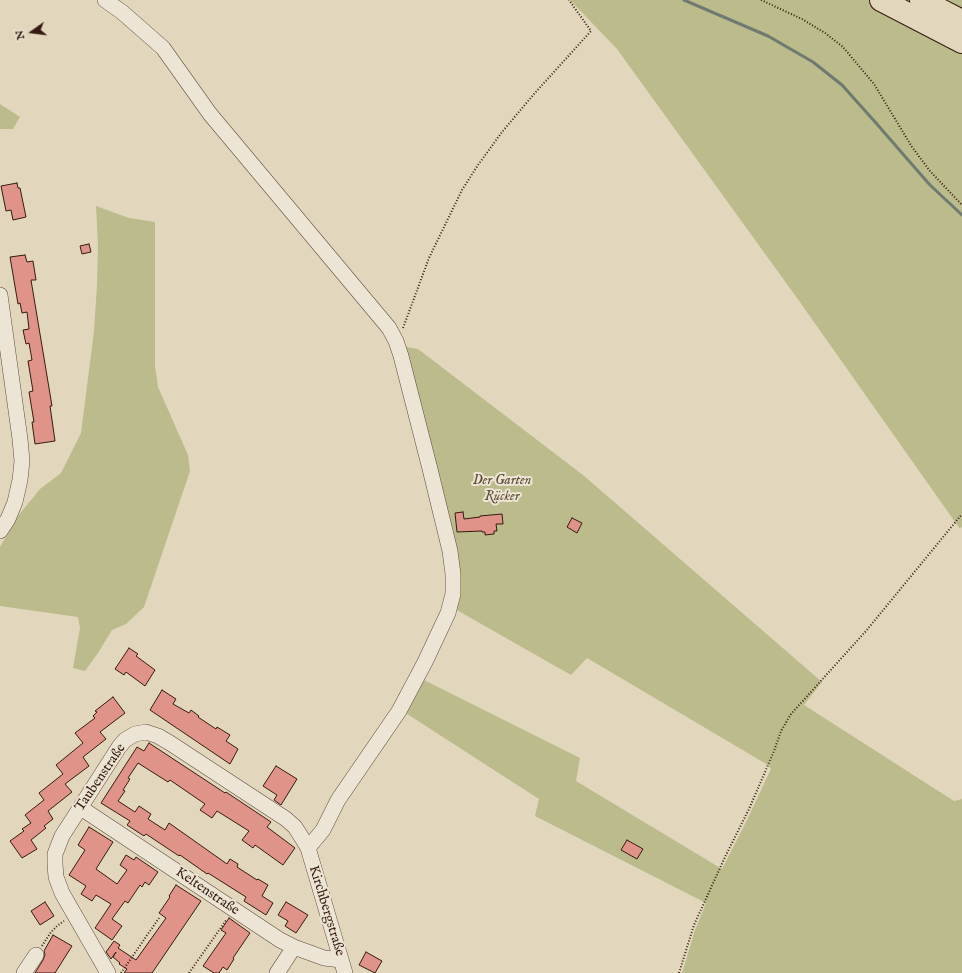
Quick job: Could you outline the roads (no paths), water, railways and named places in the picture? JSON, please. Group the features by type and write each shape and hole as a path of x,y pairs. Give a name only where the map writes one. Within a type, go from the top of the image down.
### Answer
{"highway":[{"path":"881,0 962,42"},
{"path":"921,0 962,22"}],"street":[{"path":"105,0 122,12 163,48 210,114 389,328 396,341 450,551 453,574 453,594 448,613 439,635 399,711 338,800 323,830 308,848"},
{"path":"0,295 5,367 20,439 22,461 20,480 15,502 8,519 0,531"},
{"name":"Taubenstraße","path":"115,973 74,915 62,892 56,877 55,854 58,844 118,747 125,740 135,734 146,732 158,736 170,743 286,819 302,838 308,848"},
{"name":"Keltenstraße","path":"81,808 280,940 343,966"},
{"name":"Kirchbergstraße","path":"308,848 343,966"},
{"path":"277,973 294,947"},
{"path":"24,973 36,955"}],"waterway":[{"path":"684,0 768,36 813,62 842,85 930,185 962,215"}],"park label":[{"name":"Der Garten Rücker","path":"502,490"}]}
